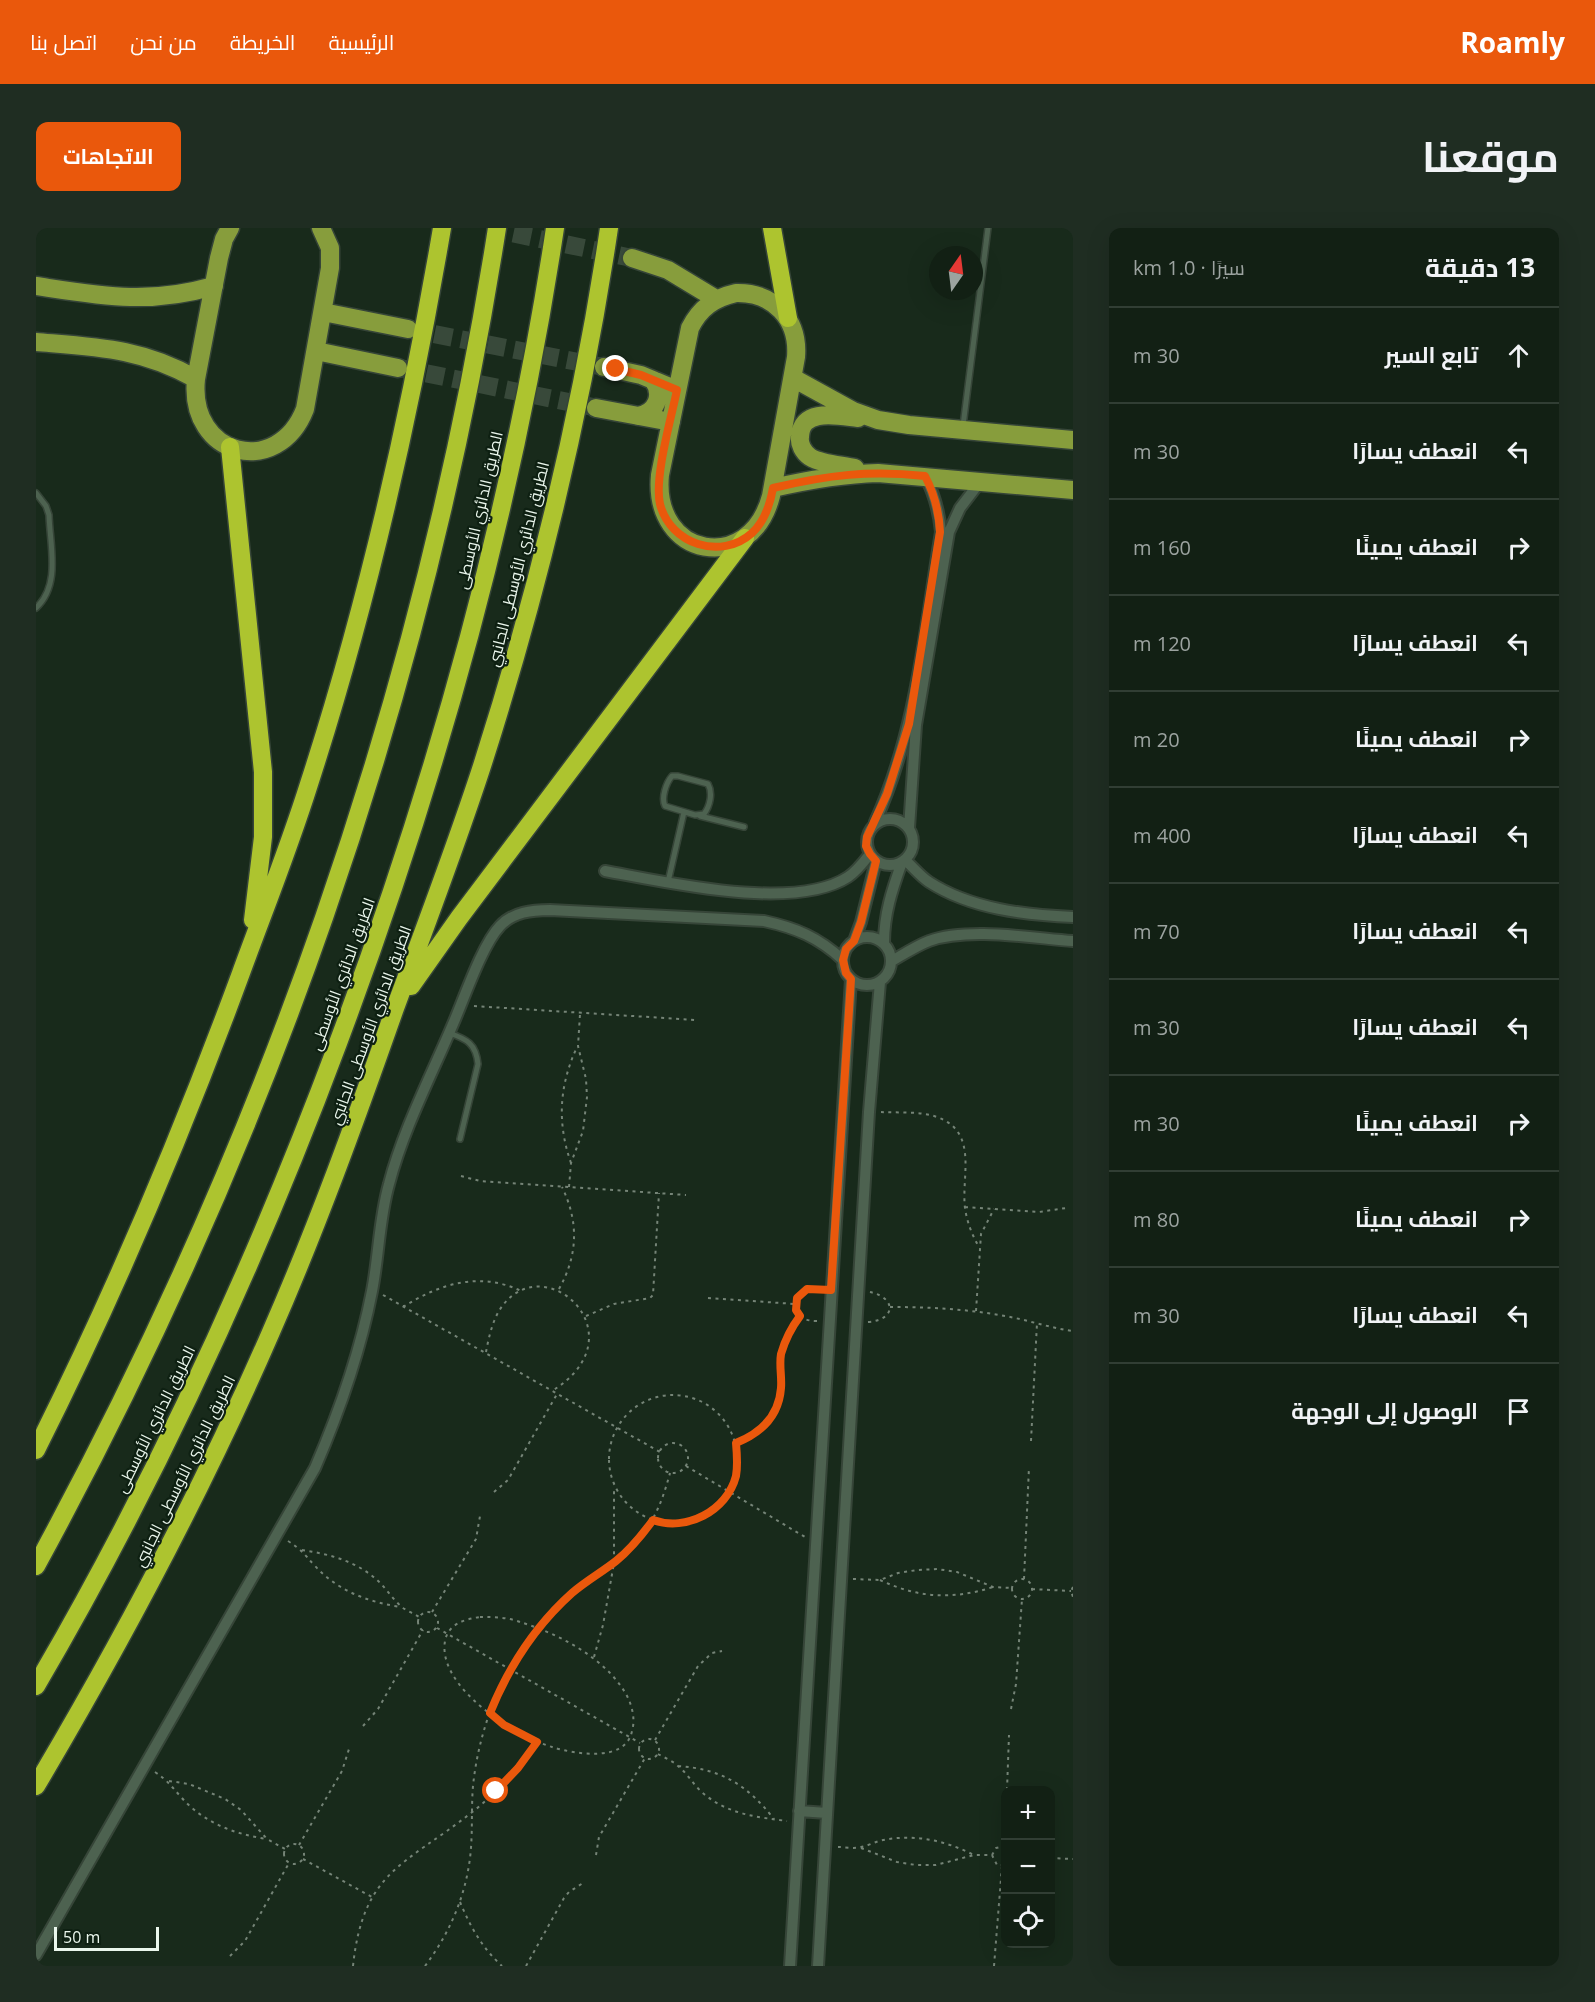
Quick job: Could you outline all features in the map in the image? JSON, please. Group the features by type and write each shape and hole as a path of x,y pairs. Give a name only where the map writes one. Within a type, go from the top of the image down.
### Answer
{"highway":[{"path":"36,1450 95,1330 198,1088 268,904 306,793 364,598 408,411 442,228"},
{"path":"36,1566 117,1411 197,1240 261,1086 324,920 383,735 421,600 462,422 497,228"},
{"name":"الطريق الدائري الأوسطى","path":"36,1686 135,1506 228,1313 306,1126 377,938 437,751 488,561 526,391 555,228"},
{"name":"الطريق الدائري الأوسطى الجانبي","path":"36,1786 89,1696 154,1576 244,1393 324,1205 462,826 521,637 568,445 609,228"},
{"path":"772,228 788,318"},
{"path":"230,447 263,772 264,815 261,869 244,964"},
{"path":"394,1013 459,918 745,538"}],"main road":[{"path":"230,228 224,239 214,286 196,379 195,399 200,419 213,436 230,447 250,451 261,450 280,442 296,428 301,419 316,351 331,258 327,238 321,228"},
{"path":"632,258 668,270 717,299"},
{"path":"36,286 93,295 136,298 176,295 214,286"},
{"path":"736,293 756,295 774,303 788,318 796,337 797,347 773,488 765,515 753,532 725,546 704,546 685,539 664,516 659,496 660,475 690,328 701,311 717,299 736,293"},
{"path":"323,312 408,329"},
{"path":"36,342 127,351 163,362 196,379"},
{"path":"316,351 398,368"},
{"path":"604,367 653,380 677,390"},
{"path":"793,378 853,411 878,420"},
{"path":"638,416 652,409 658,400 658,389 653,380"},
{"path":"596,408 670,422"},
{"path":"878,473 815,459 804,451 800,438 804,425 815,416 822,415 1073,440"},
{"path":"773,488 815,478 878,473 1073,490"}],"street":[{"path":"925,476 937,503 940,532 909,724 890,787 867,837 866,846 873,857 884,865 893,865 903,861 910,854 913,845 909,828 916,725 949,532 960,508 980,482"},
{"path":"875,822 894,818 909,828"},
{"path":"605,871 730,891 793,893 830,886 847,878 873,857"},
{"path":"873,857 861,922 854,941 846,949 843,960 846,973 851,979 865,986 880,982"},
{"path":"903,861 947,892 994,907 1019,912 1073,917"},
{"path":"884,944 887,906 903,861"},
{"path":"36,1955 315,1467 355,1363 372,1290 383,1207 402,1145 490,939 500,926 515,915 532,910 764,921 806,933 825,944 843,960"},
{"path":"892,961 928,942 950,936 973,934 1073,941"},
{"path":"818,1966 869,1112 880,982 890,969 892,961 891,954 884,944 869,937 854,941"},
{"path":"790,1966 851,979"},
{"path":"799,1811 827,1813"}],"lane":[{"path":"962,430 988,228"},
{"path":"36,493 46,506 49,515 52,579 50,591 36,608"},
{"path":"698,816 704,814 707,809 711,793 710,787 705,782 672,776 668,781 663,804 667,808 698,816 744,827"},
{"path":"668,882 684,812"},
{"path":"449,1033 466,1039 473,1046 478,1064 460,1139"}],"path":[{"path":"461,1005 696,1020"},
{"path":"571,1163 561,1130 561,1104 565,1078 578,1046 580,1012"},
{"path":"569,1187 571,1163 583,1131 587,1097 585,1071 578,1046"},
{"path":"869,1112 924,1114 939,1118 952,1126 962,1139 967,1154 965,1207 972,1235 979,1247"},
{"path":"461,1176 480,1181 686,1195"},
{"path":"558,1291 573,1257 575,1239 574,1221 562,1187"},
{"path":"586,1316 615,1304 650,1298 653,1295 659,1193"},
{"path":"965,1207 1039,1212 1066,1208"},
{"path":"976,1311 979,1247 984,1227 994,1209"},
{"path":"403,1307 428,1293 455,1283 486,1280 521,1291"},
{"path":"486,1353 498,1311 504,1303 521,1291 539,1287 569,1296 586,1316 589,1330 588,1345 576,1372 552,1391"},
{"path":"829,1322 805,1320 800,1316 795,1304 801,1292 807,1289 831,1290"},
{"path":"372,1290 660,1452"},
{"path":"857,1323 881,1321 889,1313 890,1307 888,1300 883,1296 859,1290"},
{"path":"708,1298 795,1304"},
{"path":"890,1307 976,1311 1073,1331"},
{"path":"736,1443 763,1428 772,1416 779,1401 781,1356 791,1328 800,1316"},
{"path":"1031,1441 1038,1323"},
{"path":"494,1492 508,1480 557,1394"},
{"path":"594,1658 610,1594 614,1563 614,1486 609,1466 609,1446 616,1427 633,1409 656,1397 673,1395 690,1397 705,1403 719,1413 736,1443 738,1460 729,1492 716,1508 699,1518 680,1523 653,1520 641,1515 625,1502 614,1486"},
{"path":"669,1444 681,1446 688,1455 686,1466 682,1471 670,1473 661,1467 658,1462 664,1446 669,1444"},
{"path":"686,1466 816,1543"},
{"path":"1024,1579 1029,1467"},
{"path":"425,1966 446,1934 460,1902 470,1858 477,1761 490,1713 510,1669 538,1628 573,1592 629,1550 653,1520 670,1473"},
{"path":"432,1612 476,1539 480,1516"},
{"path":"277,1535 302,1550 331,1556 358,1567 375,1578 401,1607"},
{"path":"302,1550 314,1566 345,1590 363,1598 401,1607 419,1617"},
{"path":"841,1579 880,1580 918,1570 937,1569 957,1572 993,1587"},
{"path":"1024,1579 1031,1584 1032,1589 1031,1594 1022,1599 1013,1594 1012,1588 1016,1581 1024,1579"},
{"path":"880,1580 916,1594 936,1596 965,1594 993,1587 1012,1588"},
{"path":"1073,1587 1071,1592 1073,1597"},
{"path":"1032,1589 1071,1592"},
{"path":"1011,1709 1016,1684 1022,1599"},
{"path":"419,1617 425,1612 432,1612 438,1619 437,1628"},
{"path":"419,1617 420,1627 423,1630"},
{"path":"500,1617 538,1628 594,1658 628,1699 633,1718 631,1738 620,1748 607,1753 590,1754 572,1752 537,1742 504,1725 466,1691 449,1668 444,1645 447,1634 467,1619 500,1617"},
{"path":"423,1630 433,1631 437,1628"},
{"path":"437,1628 640,1743"},
{"path":"363,1726 378,1709 423,1630"},
{"path":"655,1740 698,1666 712,1653 722,1651"},
{"path":"1007,1786 1009,1735"},
{"path":"647,1738 655,1740 660,1746 658,1754 655,1758 645,1758 639,1752 640,1743 647,1738"},
{"path":"353,1966 359,1926 372,1897 396,1867 472,1812 518,1768 537,1742"},
{"path":"299,1845 342,1771 349,1749"},
{"path":"658,1754 678,1766 697,1787 719,1804 736,1812 774,1819 752,1794 739,1784 710,1770 678,1766"},
{"path":"596,1855 599,1837 645,1758"},
{"path":"145,1766 169,1781 188,1804 212,1822 248,1836 267,1839 285,1849"},
{"path":"169,1781 189,1784 225,1799 255,1823 267,1839"},
{"path":"860,1848 879,1841 918,1838 938,1840 974,1855"},
{"path":"291,1844 299,1845 304,1851 303,1859 294,1865 289,1863 285,1859 285,1849 291,1844"},
{"path":"825,1847 860,1848 897,1862 916,1865 936,1865 974,1855 992,1856"},
{"path":"992,1856 996,1848 1001,1847"},
{"path":"992,1856 997,1864 1001,1865"},
{"path":"1055,1858 1073,1859"},
{"path":"303,1859 372,1897"},
{"path":"230,1956 244,1941 289,1863"},
{"path":"526,1966 564,1898 583,1883"},
{"path":"994,1966 1001,1894"},
{"path":"460,1902 468,1922 480,1941 502,1966"}],"tunnel":[{"path":"487,228 632,258"},
{"path":"408,329 604,367"},
{"path":"400,368 593,407"}],"route":[{"path":"496,1791 518,1768 537,1742 504,1725 490,1713 502,1683 527,1641 554,1609 573,1592 629,1550 653,1520 680,1523 699,1518 716,1508 729,1492 735,1476 738,1460 736,1443 763,1428 779,1401 781,1356 791,1328 800,1316 796,1310 797,1298 807,1289 831,1290 851,979 846,973 843,960 846,949 854,941 861,922 876,861 866,846 867,837 887,794 909,724 940,532 939,512 934,494 925,476 878,473 815,478 773,488 769,506 760,524 753,532 735,543 715,547 704,546 685,539 664,516 659,496 660,475 677,390 641,375 616,369"}]}
